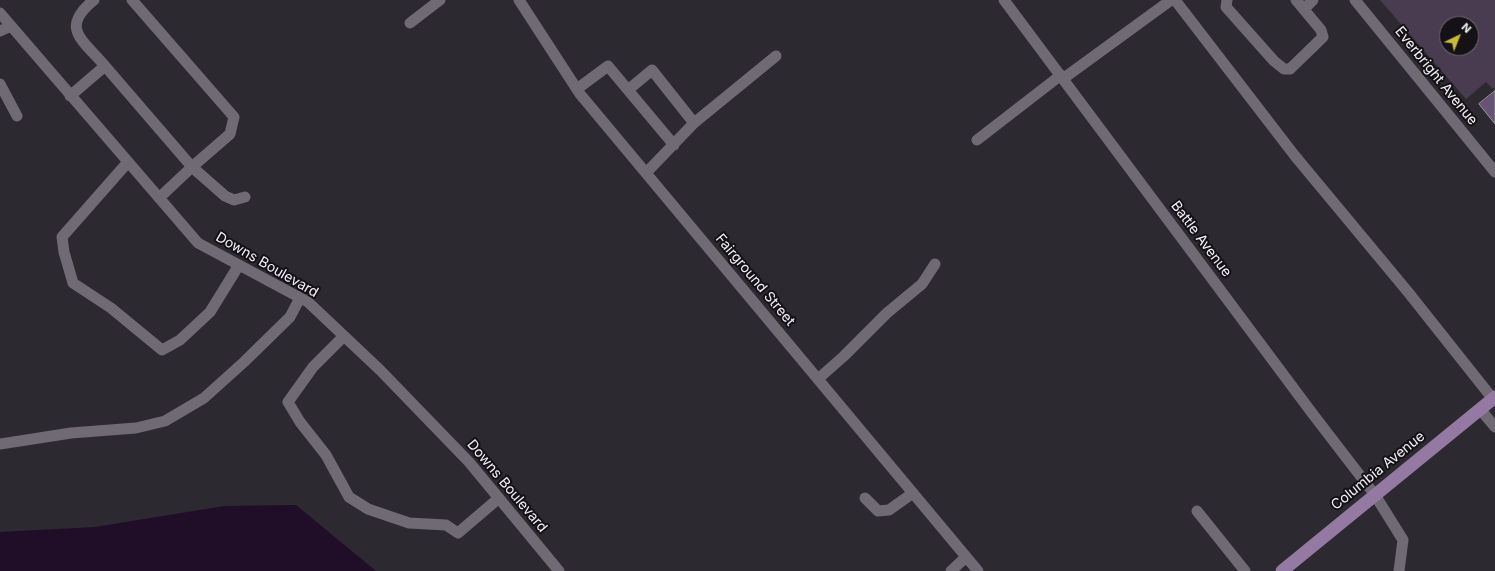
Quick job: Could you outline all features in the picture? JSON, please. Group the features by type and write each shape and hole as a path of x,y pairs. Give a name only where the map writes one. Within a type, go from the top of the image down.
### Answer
{"main road":[{"name":"Columbia Avenue","path":"1282,571 1494,398"}],"street":[{"path":"94,0 84,8 76,20 76,31 192,167 225,196 234,200 245,197"},
{"path":"132,0 234,117 230,134 159,198"},
{"path":"410,23 440,0"},
{"name":"Fairground Street","path":"519,0 577,89 978,571"},
{"name":"Battle Avenue","path":"1004,0 1312,413 1375,495 1403,540 1400,571"},
{"path":"977,140 1062,76 1171,0"},
{"path":"1175,0 1296,156 1494,398"},
{"path":"1227,0 1226,7 1284,69 1290,69 1323,37 1322,30 1296,0"},
{"path":"1304,8 1313,0"},
{"name":"Everbright Avenue","path":"1355,0 1495,172"},
{"name":"Downs Boulevard","path":"0,13 70,96 198,242 308,302 380,370 464,457 559,571"},
{"path":"0,31 11,26"},
{"path":"646,173 674,146 681,135 694,123 776,56"},
{"path":"70,96 105,66"},
{"path":"577,89 608,66 674,146"},
{"path":"628,90 652,70 694,123"},
{"path":"0,84 17,116"},
{"path":"128,162 62,237 64,252 73,283 111,308 162,350 180,340 210,312 239,265"},
{"path":"818,379 844,356 887,313 922,284 935,264"},
{"path":"0,444 71,433 136,428 165,421 204,398 244,362 290,317 300,298"},
{"path":"344,336 313,367 288,402 300,422 326,455 349,498 368,509 409,523 446,525 458,533 499,498"},
{"path":"1480,409 1495,427"},
{"path":"865,498 878,511 889,510 913,492"},
{"path":"1197,511 1245,571"},
{"path":"951,571 966,557"}],"shaded area":[{"path":"1380,0 1495,0 1495,87 1493,89 1486,82 1466,99"},
{"path":"296,505 376,571 0,571 0,532 95,527 224,506"}],"building":[{"path":"1495,91 1495,124 1479,104"}]}
